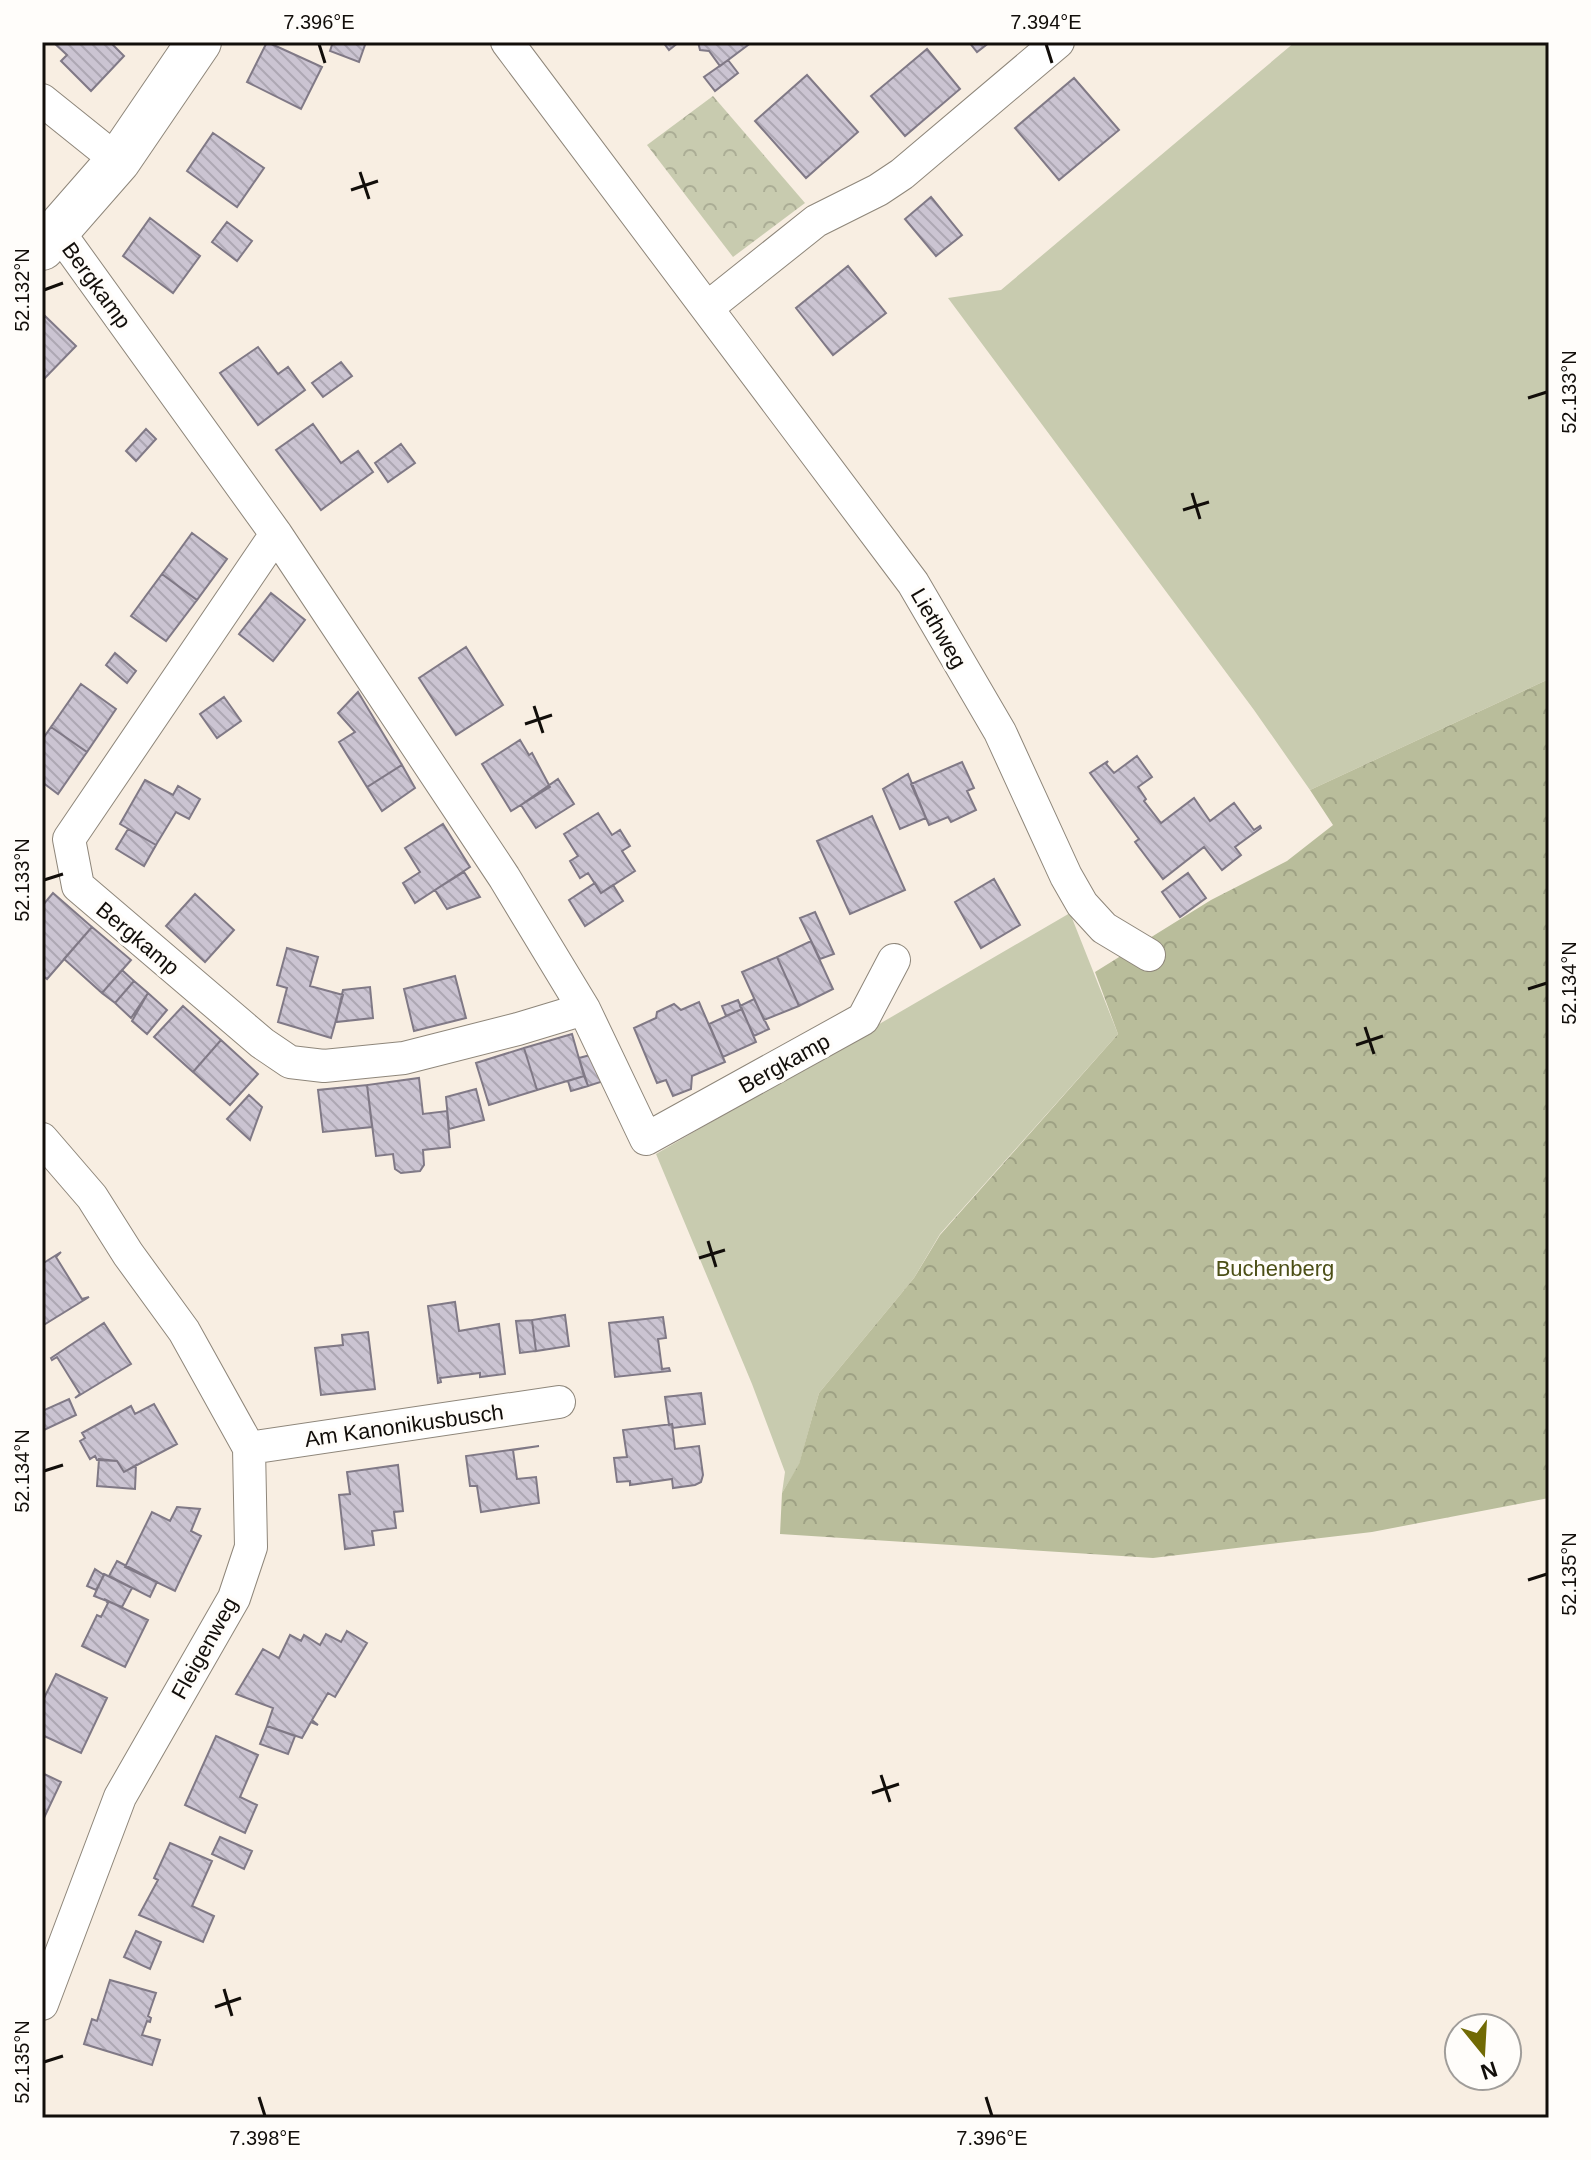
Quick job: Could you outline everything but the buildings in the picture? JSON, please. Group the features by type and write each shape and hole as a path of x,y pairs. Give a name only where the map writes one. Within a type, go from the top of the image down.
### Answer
{"main road":[{"path":"50,239 118,161 199,42"}],"street":[{"name":"Liethweg","path":"507,42 913,583 1000,732 1082,904 1104,928 1149,955"},
{"path":"707,308 816,221 878,190 902,174 1058,42"},
{"path":"42,100 118,161"},
{"name":"Bergkamp","path":"50,239 276,534 487,851 584,1009 646,1139 863,1019 894,960"},
{"name":"Bergkamp","path":"276,534 69,839 78,886 262,1043 290,1062 324,1066 404,1058 584,1009"},
{"name":"Fleigenweg","path":"42,1139 92,1197 128,1254 184,1331 249,1448 251,1547 234,1598 120,1797 42,2004"},
{"name":"Am Kanonikusbusch","path":"249,1448 559,1402"}],"green space":[{"path":"1295,42 1549,42 1549,679 1310,790 948,298 1001,290"},
{"path":"713,96 805,203 733,257 647,145"},
{"name":"Buchenberg","path":"1549,679 1549,1498 1372,1532 1153,1558 780,1534 782,1493 799,1464 819,1393 914,1278 940,1235 1118,1034 1095,972 1211,900 1287,861 1333,825 1310,790"},
{"path":"1070,913 1118,1034 940,1234 914,1278 819,1393 799,1465 782,1493 785,1472 752,1384 656,1154"}]}
